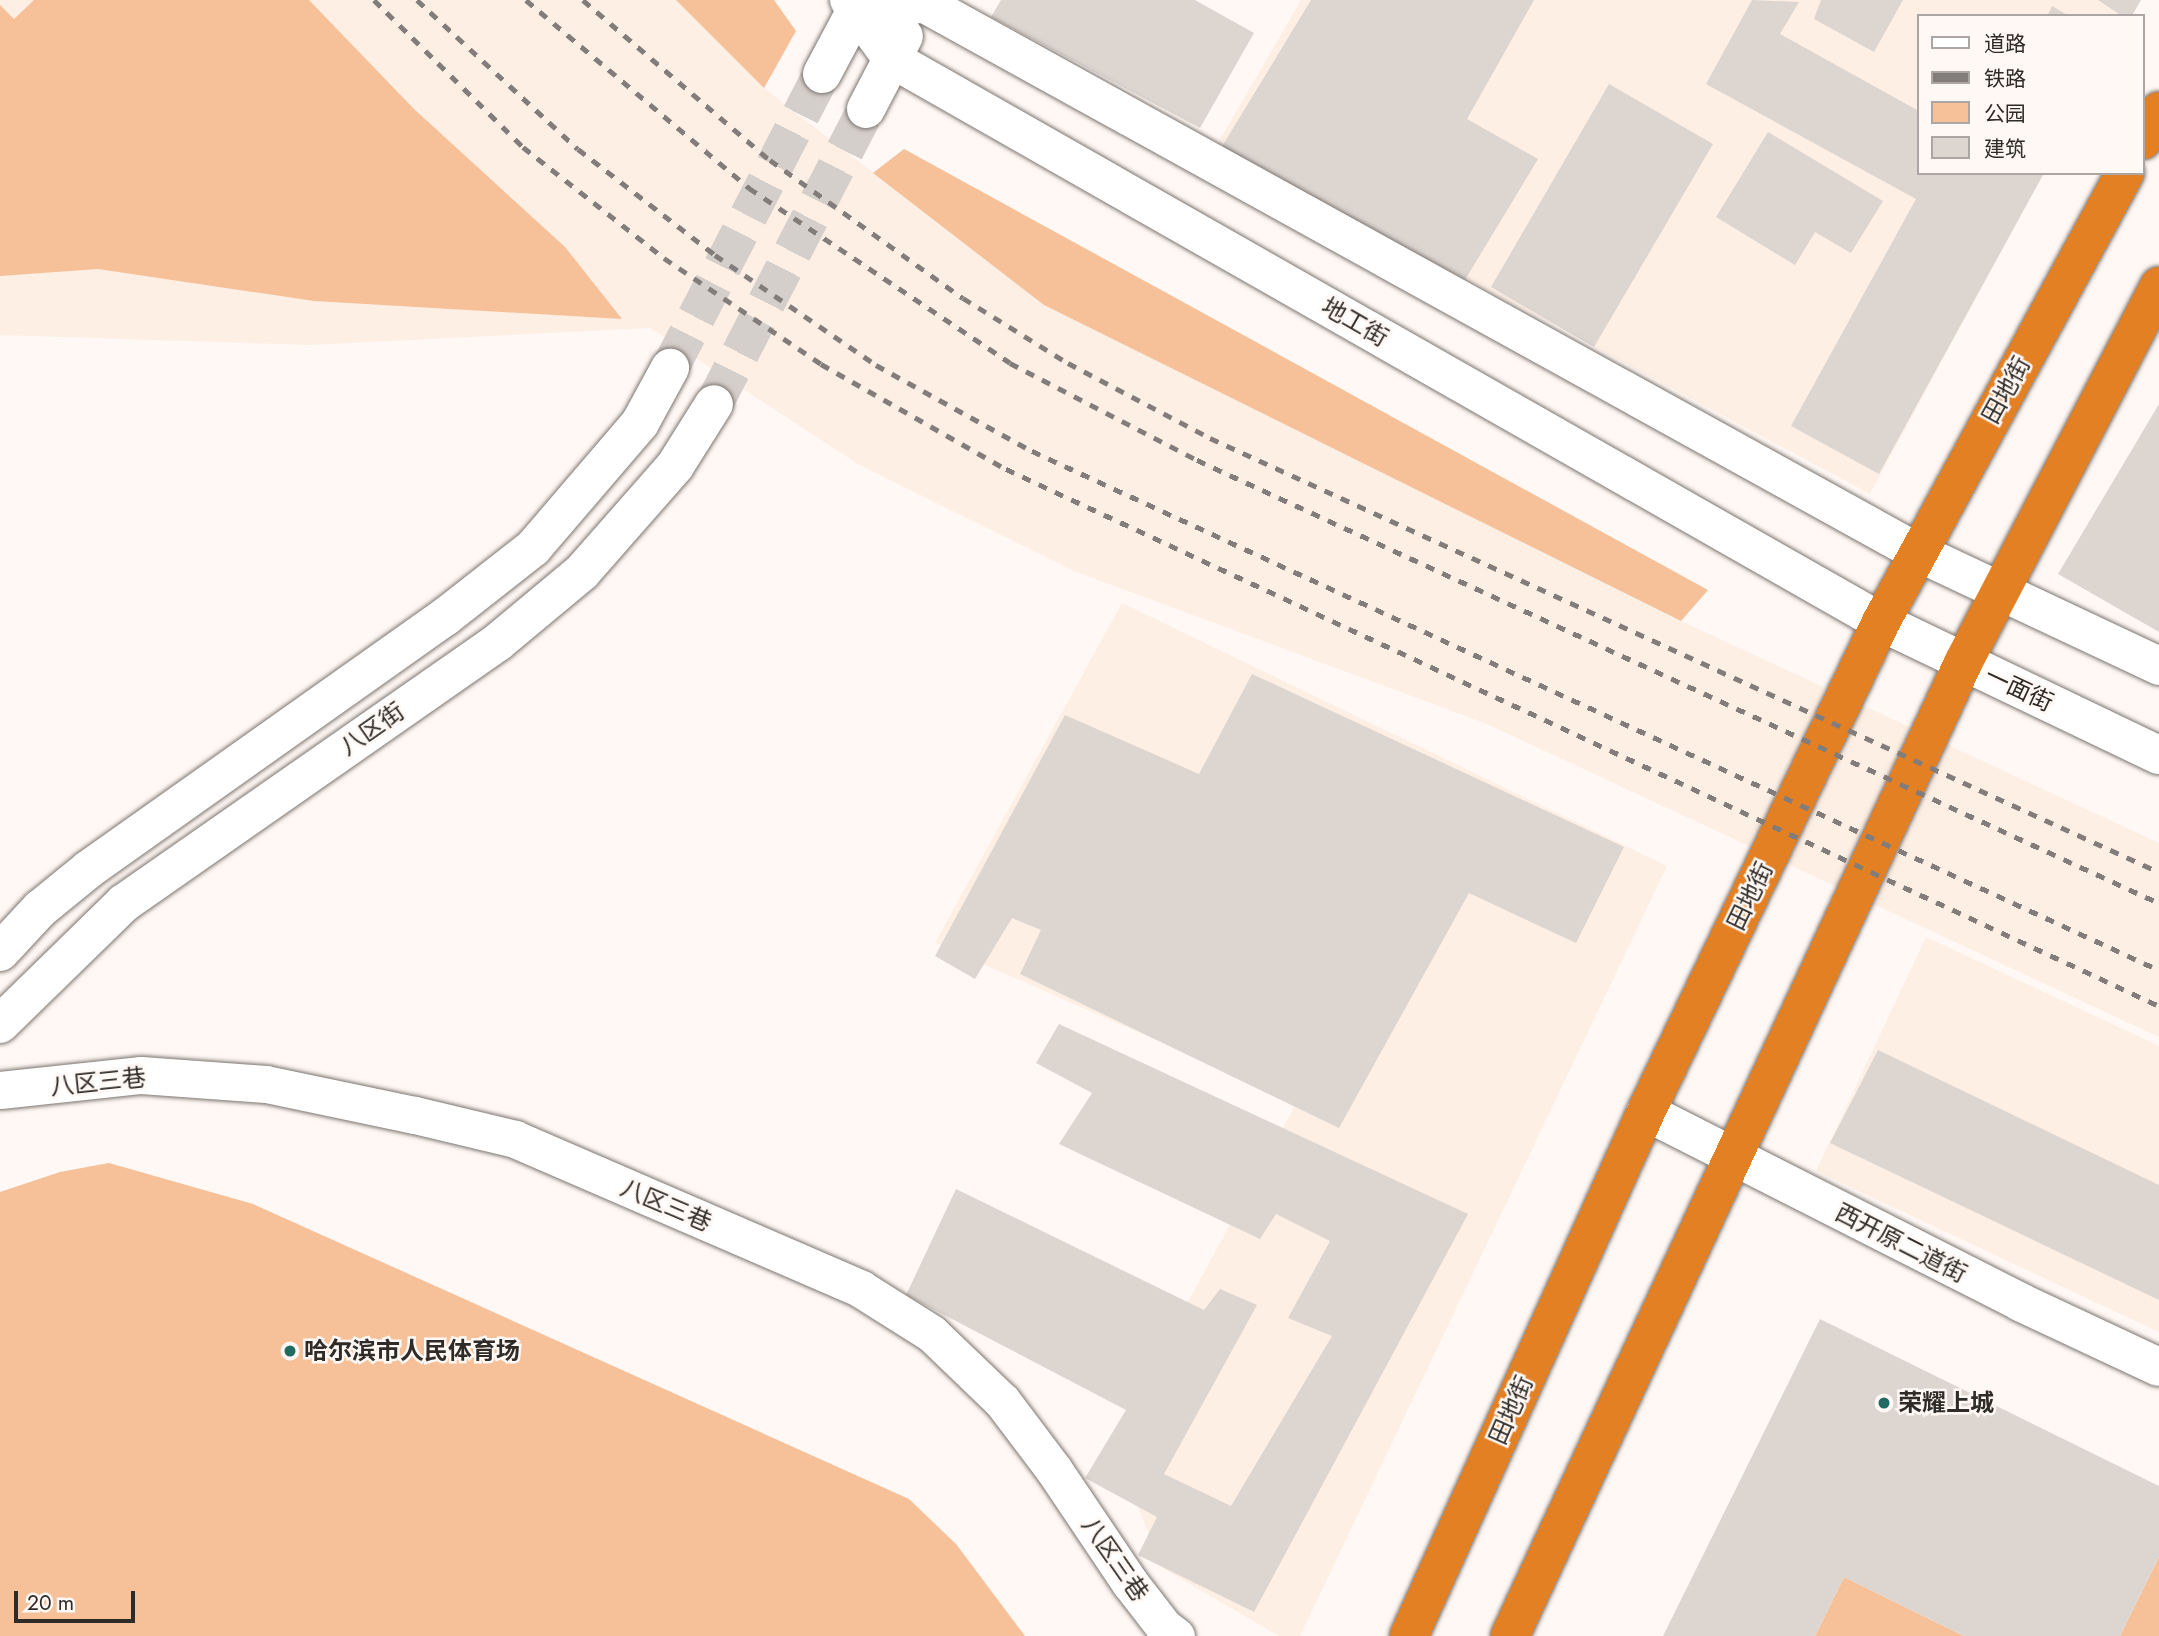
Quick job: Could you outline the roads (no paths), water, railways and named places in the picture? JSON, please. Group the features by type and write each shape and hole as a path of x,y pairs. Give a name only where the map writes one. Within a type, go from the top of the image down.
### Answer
{"highway":[{"path":"2145,136 2159,111"},
{"name":"田地街","path":"1409,1636 1646,1112 1881,622 2124,175"},
{"path":"1510,1636 1963,663 2159,286"}],"main road":[{"path":"866,109 921,1"},
{"path":"822,74 852,5 921,1 1917,552 2159,666"},
{"name":"地工街","path":"852,5 892,59 1881,622"},
{"name":"八区街","path":"0,952 40,909 89,869 445,617 533,548 640,423 670,368"},
{"name":"八区街","path":"0,1024 124,903 498,642 582,572 675,466 714,404"},
{"name":"一面街","path":"1881,622 2159,755"},
{"name":"西开原二道街","path":"1646,1112 1733,1159 2159,1367"}],"street":[{"name":"八区三巷","path":"0,1090 141,1075 266,1084 415,1115 515,1139 861,1289 931,1333 1002,1401 1055,1470 1130,1583 1177,1636"}],"tunnel":[{"path":"670,368 822,74"},
{"path":"714,404 866,109"}],"railway":[{"path":"374,0 523,147 664,258 821,364 1006,469 2159,1006"},
{"path":"417,0 578,149 715,255 876,365 1032,451 2159,970"},
{"path":"526,0 749,188 1010,363 1197,460 2159,903"},
{"path":"583,0 770,160 963,298 1068,363 1210,438 2159,872"}],"place":[{"name":"哈尔滨市人民体育场","path":"290,1351"},
{"name":"荣耀上城","path":"1884,1403"}]}
